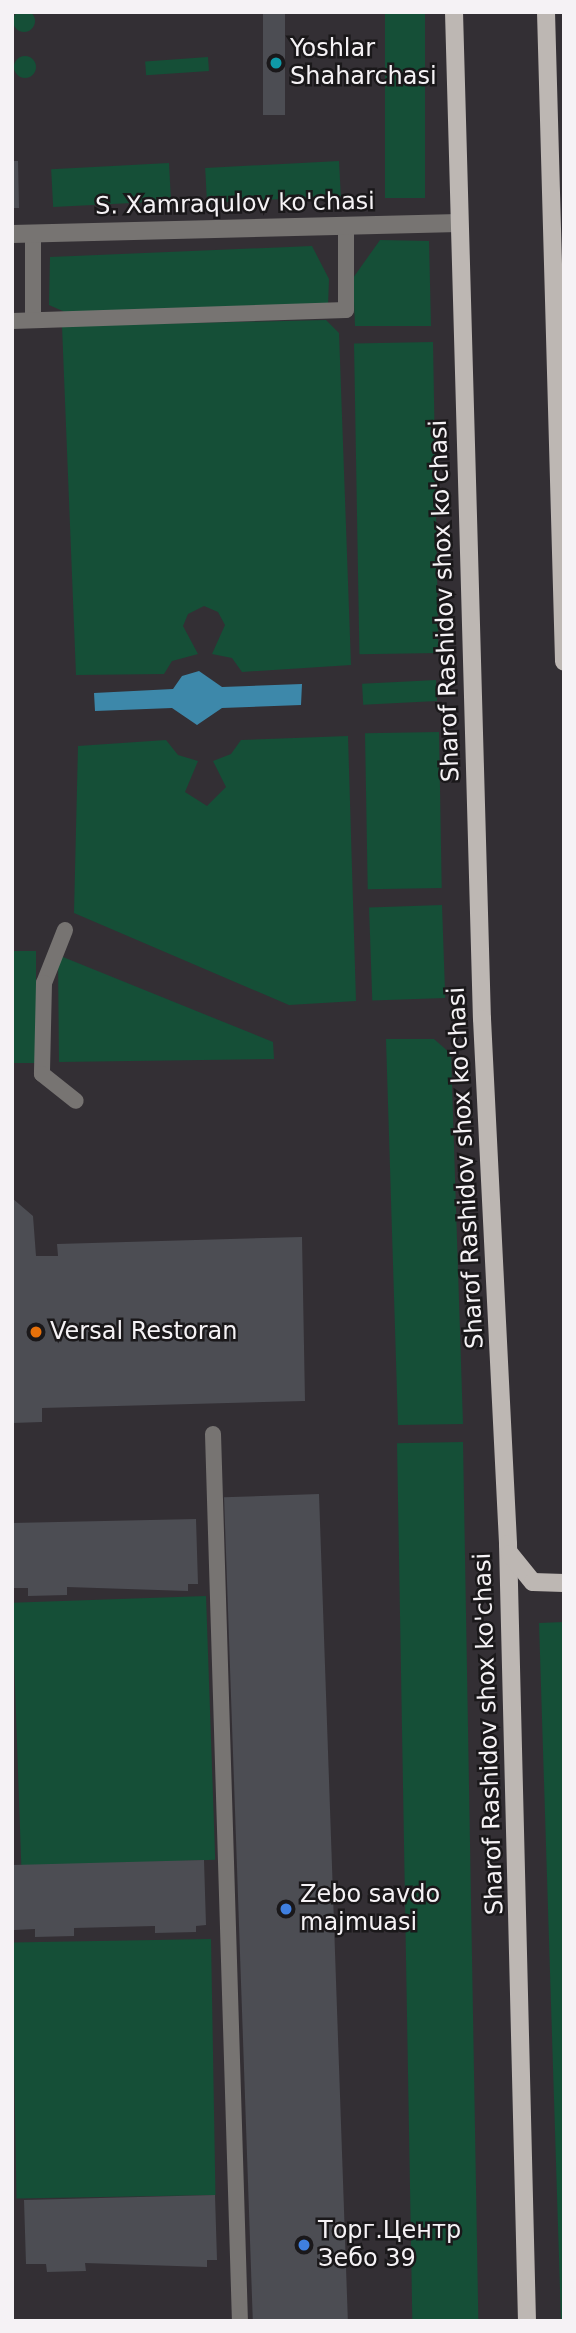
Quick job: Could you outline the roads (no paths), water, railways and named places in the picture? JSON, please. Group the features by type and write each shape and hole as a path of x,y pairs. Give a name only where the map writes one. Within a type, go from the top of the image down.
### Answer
{"main road":[{"name":"Sharof Rashidov shox ko'chasi","path":"454,12 482,1019 508,1544 527,2321"},
{"path":"546,12 564,662"},
{"path":"508,1544 523,1576 545,1586 564,1583"}],"street":[{"name":"S. Xamraqulov ko'chasi","path":"12,234 459,223"}],"lane":[{"path":"12,321 346,310 346,227"},
{"path":"33,233 33,320"},
{"path":"65,930 44,983 42,1074 76,1101"},
{"path":"213,1434 240,2321"}],"water":[{"path":"199,671 222,687 302,684 301,705 222,708 197,725 172,708 95,711 94,693 173,689 182,676"}],"place":[{"name":"Yoshlar Shaharchasi","path":"276,63"},
{"name":"Versal Restoran","path":"36,1332"},
{"name":"Zebo savdo majmuasi","path":"286,1909"},
{"name":"Торг.Центр Зебо 39","path":"304,2245"}]}
